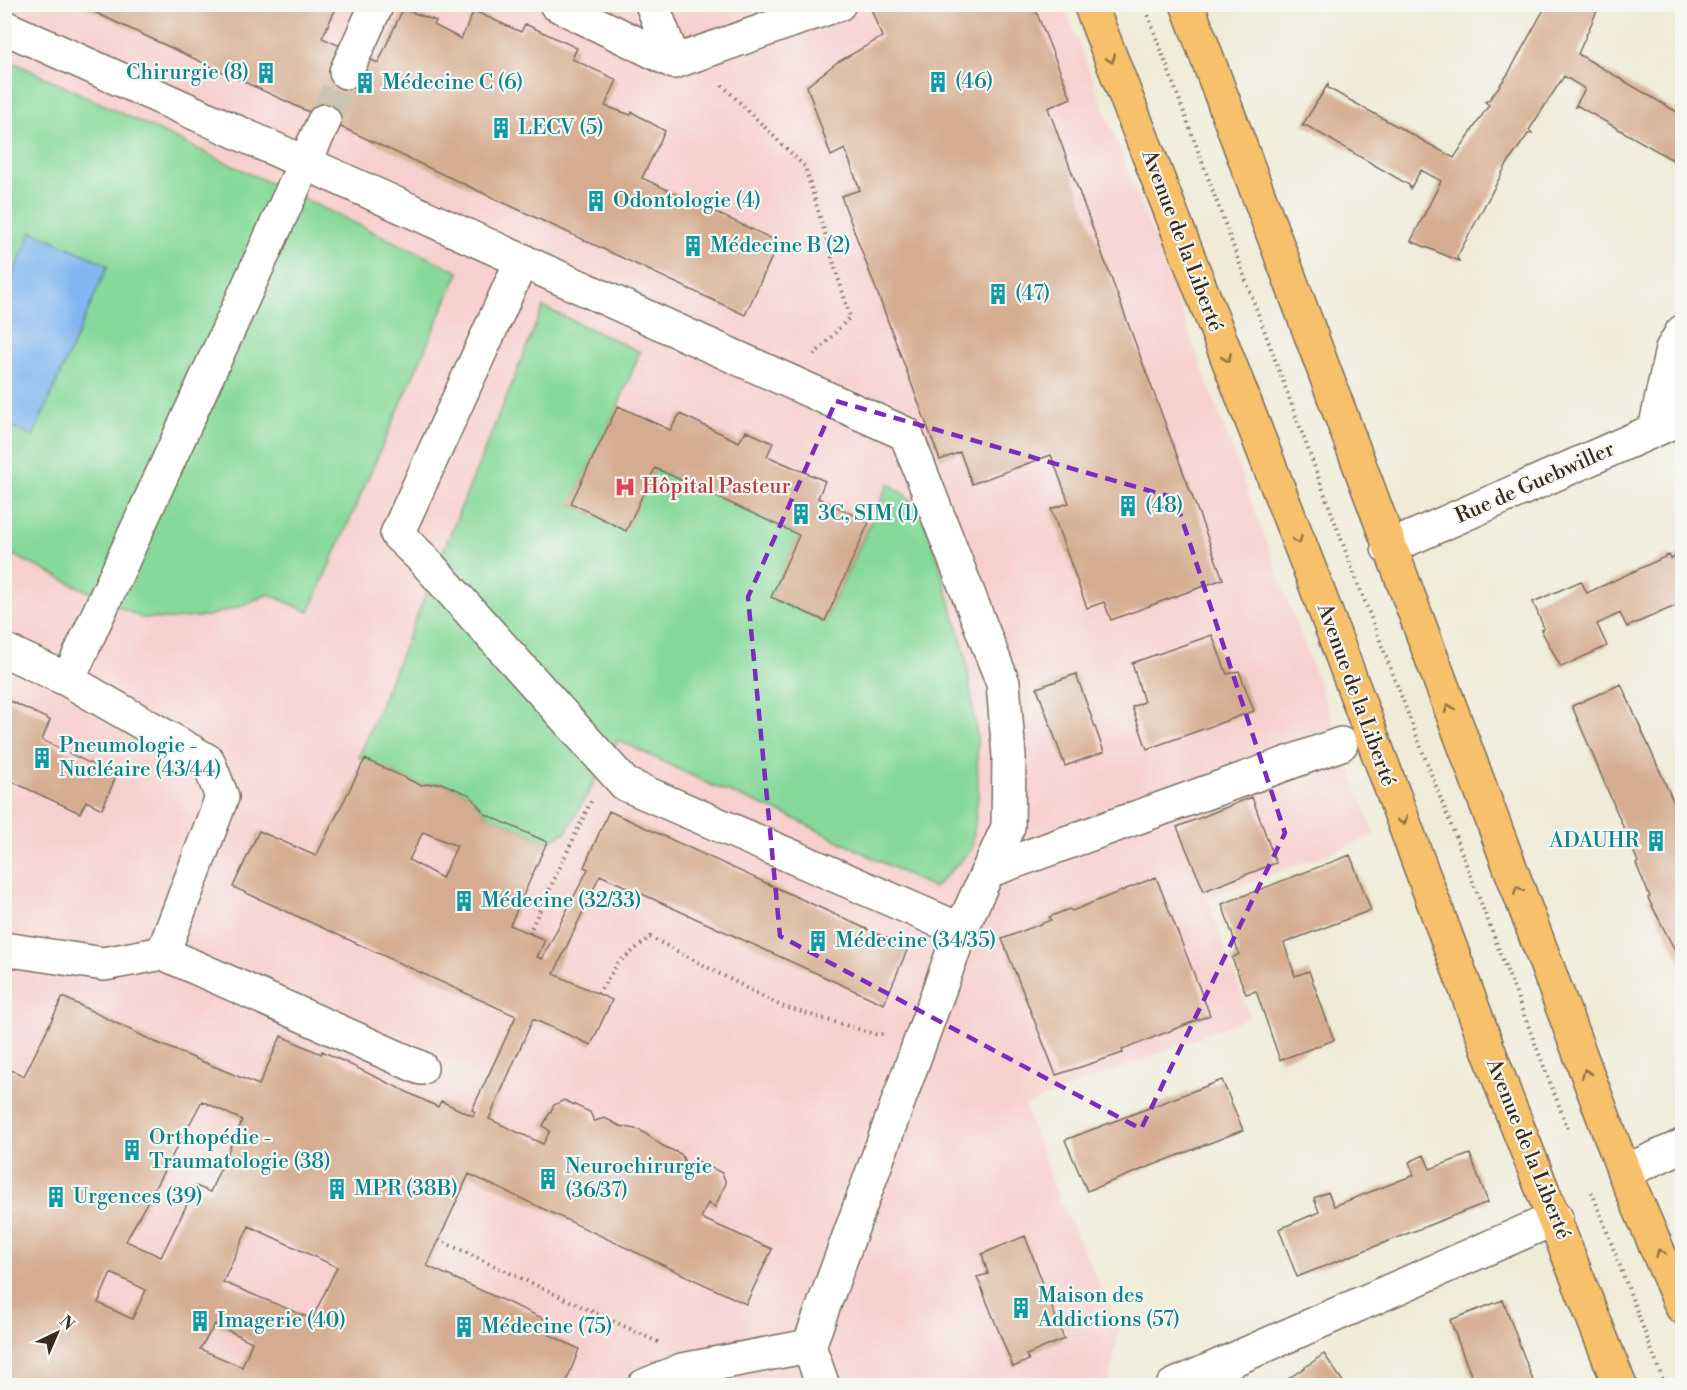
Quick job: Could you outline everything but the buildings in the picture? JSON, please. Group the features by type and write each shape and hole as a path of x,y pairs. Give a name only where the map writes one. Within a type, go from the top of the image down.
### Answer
{"main road":[{"name":"Avenue de la Liberté","path":"1090,4 1313,578 1507,1100 1556,1218 1620,1386"},
{"path":"1187,4 1388,548 1624,1172 1682,1306"}],"street":[{"path":"346,72 377,4"},
{"path":"556,4 674,62 839,4"},
{"path":"652,4 674,62"},
{"path":"4,27 906,434 1003,683 1009,756 1008,827 961,930 809,1346 823,1386"},
{"path":"68,680 324,121"},
{"path":"522,260 397,534 423,559 625,784 961,930"},
{"path":"1669,424 1672,349 1683,332"},
{"name":"Rue de Guebwiller","path":"1388,548 1669,424"},
{"path":"4,650 68,680 207,761 222,797 163,953"},
{"path":"988,871 1341,744"},
{"path":"4,949 104,964 163,953 421,1068"},
{"path":"1624,1172 1683,1146"},
{"path":"1173,1386 1556,1218"},
{"path":"644,1386 682,1370 809,1346"}],"path":[{"name":"Avenue de la Liberté","path":"1144,4 1350,563 1572,1140"},
{"path":"722,85 805,167 850,317 812,358"},
{"path":"529,933 608,766"},
{"path":"598,994 618,963 650,937 781,1006 875,1034 923,1035"},
{"name":"Avenue de la Liberté","path":"1589,1185 1665,1386"},
{"path":"439,1240 709,1365"}],"highlighted area":[{"path":"836,401 1175,498 1285,833 1141,1129 780,936 748,597"}],"shaded area":[{"name":"Hôpital Pasteur","path":"5,5 1064,5 1151,230 1375,836 1207,898 1250,1017 1025,1106 1056,1190 1120,1329 1108,1385 5,1386"}],"green space":[{"path":"4,58 459,272 309,612 268,594 242,606 208,616 171,619 142,618 5,551"},
{"path":"543,307 640,352 618,406 571,504 626,530 655,468 799,535 771,597 825,621 889,483 923,509 966,657 977,737 978,796 972,849 934,888 789,816 711,785 618,740 566,832 547,842 485,814 470,795 441,783 420,785 359,757"}],"water":[{"path":"32,231 108,265 33,436 4,423 5,292"}],"tunnel":[{"path":"324,121 346,72"}],"place":[{"name":"Chirurgie (8)","path":"266,73"},
{"name":"(46)","path":"938,82"},
{"name":"Médecine C (6)","path":"365,83"},
{"name":"LECV (5)","path":"501,128"},
{"name":"Odontologie (4)","path":"596,201"},
{"name":"Médecine B (2)","path":"693,246"},
{"name":"(47)","path":"998,294"},
{"name":"Hôpital Pasteur","path":"625,487"},
{"name":"(48)","path":"1128,506"},
{"name":"3C, SIM (1)","path":"801,514"},
{"name":"Pneumologie - Nucléaire (43/44)","path":"42,758"},
{"name":"ADAUHR","path":"1656,841"},
{"name":"Médecine (32/33)","path":"464,901"},
{"name":"Médecine (34/35)","path":"818,941"},
{"name":"Orthopédie - Traumatologie (38)","path":"132,1150"},
{"name":"Neurochirurgie (36/37)","path":"548,1179"},
{"name":"MPR (38B)","path":"337,1189"},
{"name":"Urgences (39)","path":"56,1197"},
{"name":"Maison des Addictions (57)","path":"1021,1308"},
{"name":"Imagerie (40)","path":"200,1321"},
{"name":"Médecine (75)","path":"464,1327"}]}
